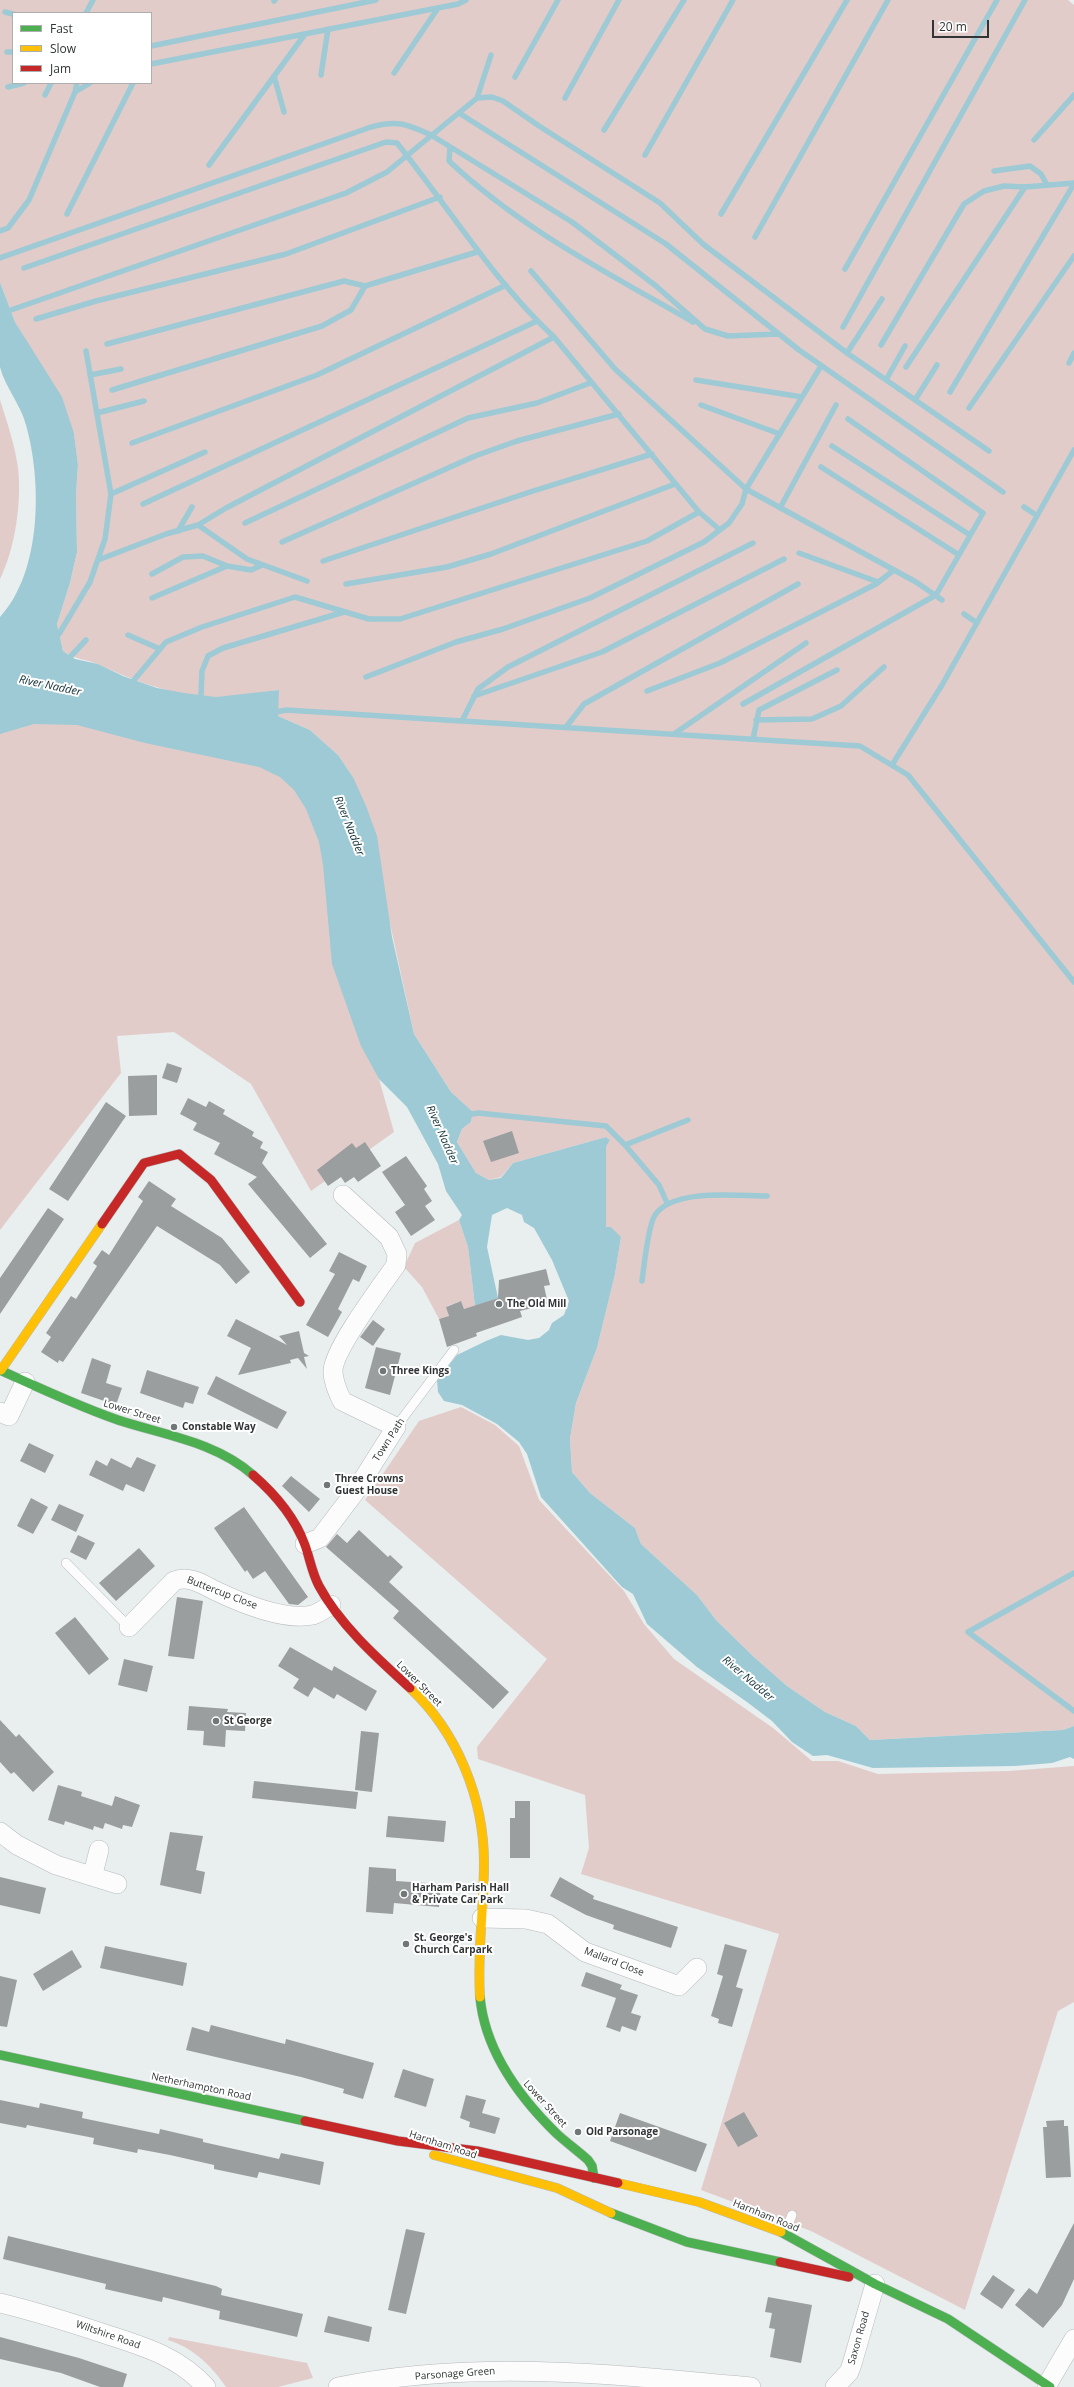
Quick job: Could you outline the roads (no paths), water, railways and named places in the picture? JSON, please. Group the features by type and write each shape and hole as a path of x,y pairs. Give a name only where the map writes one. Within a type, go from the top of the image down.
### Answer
{"main road":[{"path":"0,1370 144,1163 179,1154 210,1180 300,1302"},
{"name":"Lower Street","path":"0,1370 94,1411 167,1434 230,1458 241,1465 273,1496 298,1528 305,1544 312,1572 319,1588 332,1605 366,1646 423,1700 438,1718 458,1754 477,1807 482,1830 484,1884 480,1991 482,2010 493,2047 510,2080 520,2093 554,2131 592,2165 594,2178"},
{"name":"Netherhampton Road","path":"0,2055 398,2141"},
{"name":"Harnham Road","path":"398,2141 477,2151 699,2202 785,2233 875,2284 948,2319 1049,2386"},
{"name":"Harnham Road","path":"398,2141 461,2164 557,2188 604,2207 639,2225 688,2242 875,2284"},
{"path":"594,2178 604,2207"}],"street":[{"path":"343,1196 388,1238 398,1254 396,1265 351,1332 333,1370 335,1384 342,1401 396,1428"},
{"path":"0,1412 9,1416 25,1382"},
{"name":"Town Path","path":"305,1544 320,1538 325,1532 355,1492 396,1428"},
{"name":"Buttercup Close","path":"129,1627 174,1581 182,1578 191,1579 224,1595 291,1617 314,1615 332,1605"},
{"path":"0,1832 17,1845 56,1865 93,1874 117,1884"},
{"path":"93,1874 99,1850"},
{"name":"Mallard Close","path":"482,1918 526,1919 548,1924 585,1952 678,1986 697,1968"},
{"name":"Saxon Road","path":"835,2387 849,2372 875,2284"},
{"name":"Wiltshire Road","path":"0,2303 57,2318 161,2353 181,2364 206,2387"},
{"path":"1049,2386 1074,2339"},
{"name":"Parsonage Green","path":"338,2387 380,2380 468,2372 572,2380 751,2387"}],"lane":[{"name":"Town Path","path":"396,1428 454,1350"},
{"path":"66,1563 129,1627"},
{"path":"785,2233 792,2215"}],"water":[{"name":"River Nadder","path":"0,282 15,322 62,397 74,433 78,465 76,494 77,552 70,583 57,624 63,651 75,659 98,664 123,676 157,688 184,693 216,697 279,690 278,716 310,730 338,755 353,777 366,806 377,836 392,937 414,1034 451,1092 473,1112 471,1122 462,1129 457,1142 476,1173 489,1180 501,1178 513,1163 606,1137 610,1140 606,1147 606,1227 611,1227 621,1237 615,1274 597,1348 576,1403 570,1439 572,1472 590,1493 635,1528 641,1544 697,1595 716,1620 754,1657 787,1686 825,1712 856,1726 870,1740 1063,1730 1074,1726 1074,1759 1070,1757 1052,1763 1015,1766 873,1768 827,1755 813,1756 792,1742 772,1721 697,1667 647,1624 633,1594 622,1587 541,1497 527,1454 519,1442 497,1424 462,1405 444,1401 438,1392 437,1380 457,1355 501,1335 528,1340 539,1338 549,1330 552,1323 564,1315 569,1301 552,1260 534,1228 524,1222 522,1215 507,1208 492,1215 487,1247 498,1298 475,1306 468,1247 459,1220 462,1215 446,1191 438,1164 407,1107 379,1079 361,1046 332,964 323,865 319,842 306,809 294,790 280,777 259,767 145,743 77,725 34,724 0,734 0,617 14,598 24,576 31,551 35,525 36,498 35,472 26,425 21,410 5,382 0,367"}],"waterway":[{"path":"87,12 93,0"},
{"path":"152,46 376,0"},
{"path":"152,64 458,4 466,0"},
{"path":"515,77 558,0"},
{"path":"565,98 619,0"},
{"path":"604,130 684,0"},
{"path":"645,155 733,0"},
{"path":"721,214 847,0"},
{"path":"755,237 888,0"},
{"path":"845,269 997,0"},
{"path":"843,327 1025,0"},
{"path":"394,73 438,8"},
{"path":"5,12 12,14"},
{"path":"321,75 328,29"},
{"path":"209,165 305,34"},
{"path":"7,52 12,52"},
{"path":"477,98 491,55"},
{"path":"274,76 284,112"},
{"path":"8,87 20,84"},
{"path":"45,95 50,84"},
{"path":"75,92 77,84"},
{"path":"0,231 8,228 29,200 75,92 88,84"},
{"path":"67,214 132,84"},
{"path":"1034,140 1074,95"},
{"path":"11,310 346,193 387,172 477,98 492,97 503,101 539,126 660,203 703,244 847,353 989,451"},
{"path":"459,113 666,244 799,350 1003,492"},
{"path":"0,258 371,127 389,124 402,124 431,135 572,222 656,286 705,329 728,336 779,334"},
{"path":"24,268 386,142 397,143 491,268 511,292 554,337 699,512 720,530"},
{"path":"450,147 449,161 506,208 535,229 566,249 693,322"},
{"path":"994,171 1030,166 1041,174 1047,185"},
{"path":"881,345 964,204 984,191 1004,186 1025,187 1074,183"},
{"path":"950,392 1074,184"},
{"path":"906,367 1025,187"},
{"path":"36,319 96,301 286,254 440,197"},
{"path":"107,344 344,281 365,286 477,252"},
{"path":"969,408 1074,256"},
{"path":"531,271 615,369 746,489 821,366"},
{"path":"132,443 317,375 506,285"},
{"path":"112,390 322,326 351,310 365,286"},
{"path":"847,353 882,299"},
{"path":"143,504 537,321"},
{"path":"198,525 226,508 554,337"},
{"path":"886,380 905,346"},
{"path":"59,634 90,582 105,539 111,494 86,351"},
{"path":"1069,363 1074,353"},
{"path":"915,400 937,365"},
{"path":"90,375 121,369"},
{"path":"696,380 802,397"},
{"path":"245,523 468,418 537,403 590,383"},
{"path":"97,413 144,401"},
{"path":"701,405 780,434"},
{"path":"780,508 836,405"},
{"path":"282,542 475,456 517,441 619,414"},
{"path":"743,704 936,595 983,513 848,419"},
{"path":"832,446 970,535"},
{"path":"892,765 942,685 1074,450"},
{"path":"111,494 205,452"},
{"path":"323,561 530,492 652,454"},
{"path":"821,467 959,555"},
{"path":"346,584 447,567 491,554 675,484"},
{"path":"366,677 456,642 503,629 590,598 704,542 729,523 742,504 746,489 916,582 942,600"},
{"path":"178,531 192,507"},
{"path":"1024,507 1033,513"},
{"path":"134,680 166,642 202,627 295,597 369,619 400,619 647,541 699,512"},
{"path":"98,560 166,534 198,525 247,559 307,581"},
{"path":"462,721 478,689 508,667 753,543"},
{"path":"799,553 878,582"},
{"path":"152,574 183,557 203,556 227,566 251,570 262,565"},
{"path":"474,696 602,652 784,559"},
{"path":"152,598 227,566"},
{"path":"647,691 720,663 876,584 894,570"},
{"path":"566,727 584,704 798,584"},
{"path":"201,695 202,671 208,656 223,648 344,612"},
{"path":"964,614 977,623"},
{"path":"128,635 160,649"},
{"path":"71,656 86,640"},
{"path":"674,734 806,643"},
{"path":"756,720 812,719 841,706 884,667"},
{"path":"753,739 759,710 837,670"},
{"path":"271,713 286,710 860,746 908,775 1074,982"},
{"path":"466,1115 478,1113 606,1126 625,1145 659,1185 667,1203"},
{"path":"625,1145 688,1120"},
{"path":"642,1281 650,1228 655,1215 664,1206 691,1197 707,1195 767,1196"},
{"path":"1074,1573 968,1632 1074,1711"}],"place":[{"name":"The Old Mill","path":"499,1304"},
{"name":"Three Kings","path":"383,1371"},
{"name":"Constable Way","path":"174,1427"},
{"name":"Three Crowns Guest House","path":"327,1485"},
{"name":"St George","path":"216,1721"},
{"name":"Harham Parish Hall & Private Car Park","path":"404,1894"},
{"name":"St. George's Church Carpark","path":"406,1944"},
{"name":"Old Parsonage","path":"578,2132"}]}
